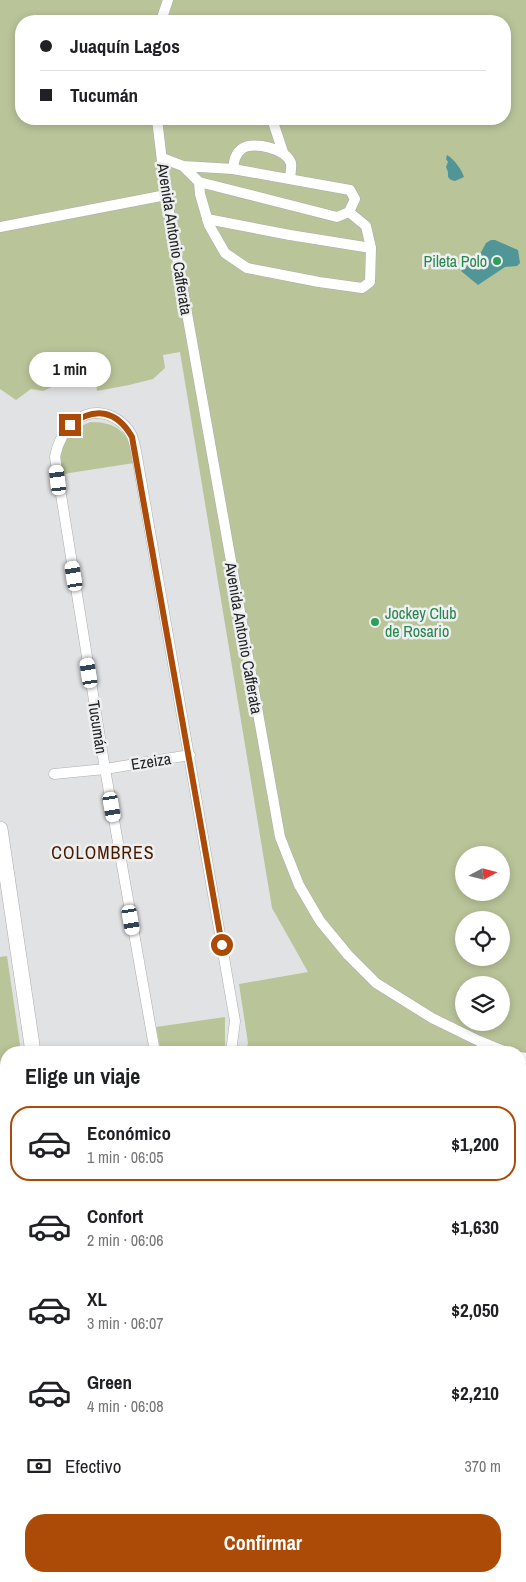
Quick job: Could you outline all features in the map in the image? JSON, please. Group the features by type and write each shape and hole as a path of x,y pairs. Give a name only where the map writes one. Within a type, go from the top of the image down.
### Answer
{"street":[{"path":"163,15 168,0"},
{"name":"Avenida Antonio Cafferata","path":"158,125 166,195 280,837 299,885 320,921 348,955 376,983 432,1018 491,1046"},
{"path":"274,125 283,152 291,163 290,179"},
{"path":"233,169 235,156 243,148 252,146 283,152"},
{"path":"162,158 183,166 233,169 350,190 355,199 349,212 336,217 199,182 183,166"},
{"path":"199,182 200,194 207,219 225,253 247,268 362,288 370,282 371,248 366,226 349,212"},
{"path":"0,227 166,195"},
{"path":"207,219 371,248"},
{"name":"Tucumán","path":"154,1046 105,769 55,456 62,434 70,425 87,414 97,413 112,416 124,424 132,437 190,755"},
{"path":"190,755 235,1021 233,1046"},
{"name":"Ezeiza","path":"54,774 105,769 190,755"},
{"path":"0,829 32,1046"}],"green space":[{"name":"Jockey Club de Rosario","path":"0,0 526,0 526,1046 247,1046 239,984 308,972 272,908 180,352 163,355 165,368 153,379 129,385 97,391 95,377 76,376 43,391 31,389 16,400 0,389"},
{"path":"91,422 109,424 122,432 130,445 134,463 63,474 61,456 65,441 74,430"},
{"path":"7,956 20,1046 0,1046 0,957"},
{"path":"225,1017 225,1046 160,1046 156,1027"}],"water":[{"path":"447,155 457,165 464,177 455,181 448,177 446,167 448,162 446,159"},
{"name":"Pileta Polo","path":"491,240 518,250 520,263 517,266 505,267 478,285 461,271 478,258 486,243"}],"place":[{"name":"Pileta Polo","path":"497,261"},
{"name":"Jockey Club de Rosario","path":"375,622"}],"district":[{"name":"COLOMBRES","path":"103,853"}],"route":[{"path":"70,425 87,414 105,414 124,424 132,437 222,945"}]}
